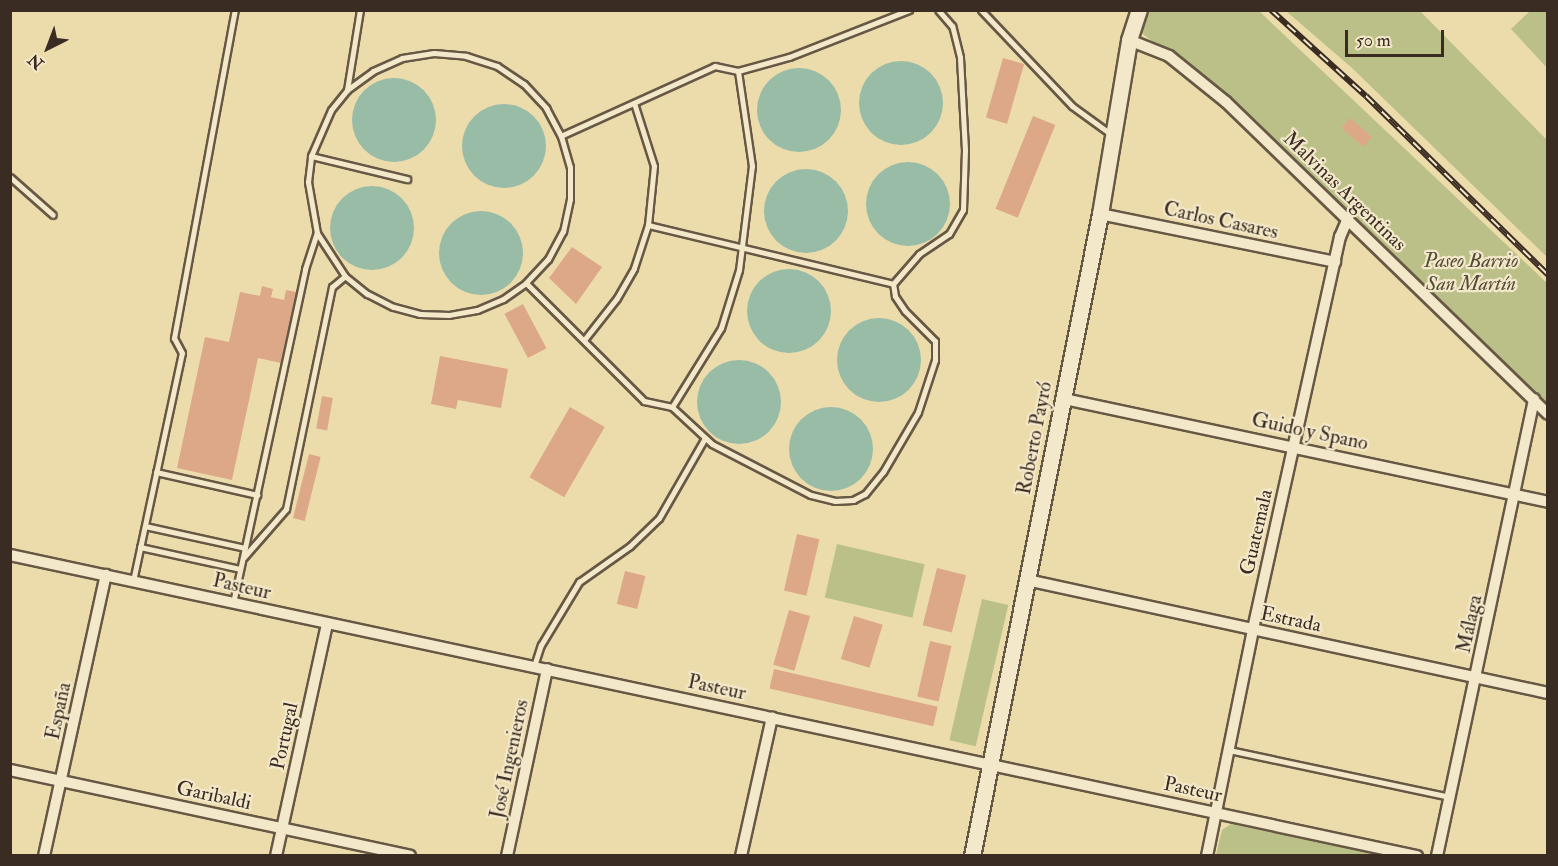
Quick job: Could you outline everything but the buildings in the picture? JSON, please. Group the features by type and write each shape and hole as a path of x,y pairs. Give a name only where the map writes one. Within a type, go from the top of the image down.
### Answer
{"street":[{"name":"Roberto Payró","path":"972,855 1100,214 1130,34 1139,10"},
{"name":"Malvinas Argentinas","path":"1130,34 1154,47 1195,76 1348,218 1548,414"},
{"name":"Carlos Casares","path":"1100,214 1335,262"},
{"name":"Guatemala","path":"1207,855 1253,629 1335,262 1348,218"},
{"name":"Guido y Spano","path":"1064,399 1294,446 1548,502"},
{"name":"Málaga","path":"1437,855 1534,399"},
{"name":"Pasteur","path":"10,555 1416,855"},
{"name":"España","path":"44,855 106,575"},
{"name":"Estrada","path":"1027,580 1548,693"},
{"name":"Portugal","path":"276,855 327,624"},
{"name":"José Ingenieros","path":"507,855 547,669"},
{"path":"741,855 772,717"},
{"name":"Garibaldi","path":"10,770 410,855"}],"lane":[{"path":"133,580 182,353 174,338 236,10"},
{"path":"347,90 360,10"},
{"path":"561,136 715,66 738,71 789,57 909,10"},
{"path":"893,284 919,254 949,234 963,210 965,150 960,57 952,26 938,10"},
{"path":"981,10 1072,106 1114,137"},
{"path":"434,53 466,56 497,66 524,84 546,108 561,136 570,167 570,199 563,231 548,259 526,283 503,299 477,310 449,315 420,314 367,294 345,276 317,233 309,191 311,156 331,110 347,90 373,71 402,58 434,53"},
{"path":"672,407 721,328 744,249 752,166 738,71"},
{"path":"584,340 628,278 648,225 654,166 634,103"},
{"path":"311,156 407,178"},
{"path":"10,177 53,215"},
{"path":"648,225 893,284"},
{"path":"233,603 305,269 317,233"},
{"path":"243,559 286,509 332,287 345,276"},
{"path":"526,283 644,401 672,407 705,438 811,495 835,501 853,500 865,494 883,472 918,412 935,360 935,340 905,311 895,296 893,284"},
{"path":"534,666 541,645 579,582 630,546 659,518 705,438"},
{"path":"156,472 257,495"},
{"path":"145,526 245,548"},
{"path":"140,547 240,569"},
{"path":"1229,750 1450,797"}],"green space":[{"name":"Paseo Barrio San Martín","path":"1143,11 1259,11 1547,283 1547,409 1230,101 1139,31"},
{"path":"1286,11 1420,11 1547,140 1547,257 1352,68"},
{"path":"1530,11 1547,11 1547,68 1511,29"},
{"path":"837,544 925,564 912,618 825,598"},
{"path":"982,599 1008,605 976,746 949,740"},
{"path":"1231,824 1382,855 1216,855 1222,830"}],"shaded area":[{"path":"901,61 917,64 931,73 940,87 943,103 940,119 931,133 917,142 901,145 885,142 871,133 862,119 859,103 862,87 871,73 885,64"},
{"path":"799,68 815,71 829,80 838,94 841,110 838,126 829,140 815,149 799,152 783,149 769,140 760,126 757,110 760,94 769,80 783,71"},
{"path":"394,78 410,81 424,90 433,104 436,120 433,136 424,150 410,159 394,162 378,159 364,150 355,136 352,120 355,104 364,90 378,81"},
{"path":"504,104 520,107 534,116 543,130 546,146 543,162 534,176 520,185 504,188 488,185 474,176 465,162 462,146 465,130 474,116 488,107"},
{"path":"908,162 924,165 938,174 947,188 950,204 947,220 938,234 924,243 908,246 892,243 878,234 869,220 866,204 869,188 878,174 892,165"},
{"path":"806,169 822,172 836,181 845,195 848,211 845,227 836,241 822,250 806,253 790,250 776,241 767,227 764,211 767,195 776,181 790,172"},
{"path":"372,186 388,189 402,198 411,212 414,228 411,244 402,258 388,267 372,270 356,267 342,258 333,244 330,228 333,212 342,198 356,189"},
{"path":"481,211 497,214 511,223 520,237 523,253 520,269 511,283 497,292 481,295 465,292 451,283 442,269 439,253 442,237 451,223 465,214"},
{"path":"789,269 805,272 819,281 828,295 831,311 828,327 819,341 805,350 789,353 773,350 759,341 750,327 747,311 750,295 759,281 773,272"},
{"path":"879,318 895,321 909,330 918,344 921,360 918,376 909,390 895,399 879,402 863,399 849,390 840,376 837,360 840,344 849,330 863,321"},
{"path":"739,360 755,363 769,372 778,386 781,402 778,418 769,432 755,441 739,444 723,441 709,432 700,418 697,402 700,386 709,372 723,363"},
{"path":"831,407 847,410 861,419 870,433 873,449 870,465 861,479 847,488 831,491 815,488 801,479 792,465 789,449 792,433 801,419 815,410"}],"railway":[{"path":"1271,10 1366,96 1548,275"}]}
